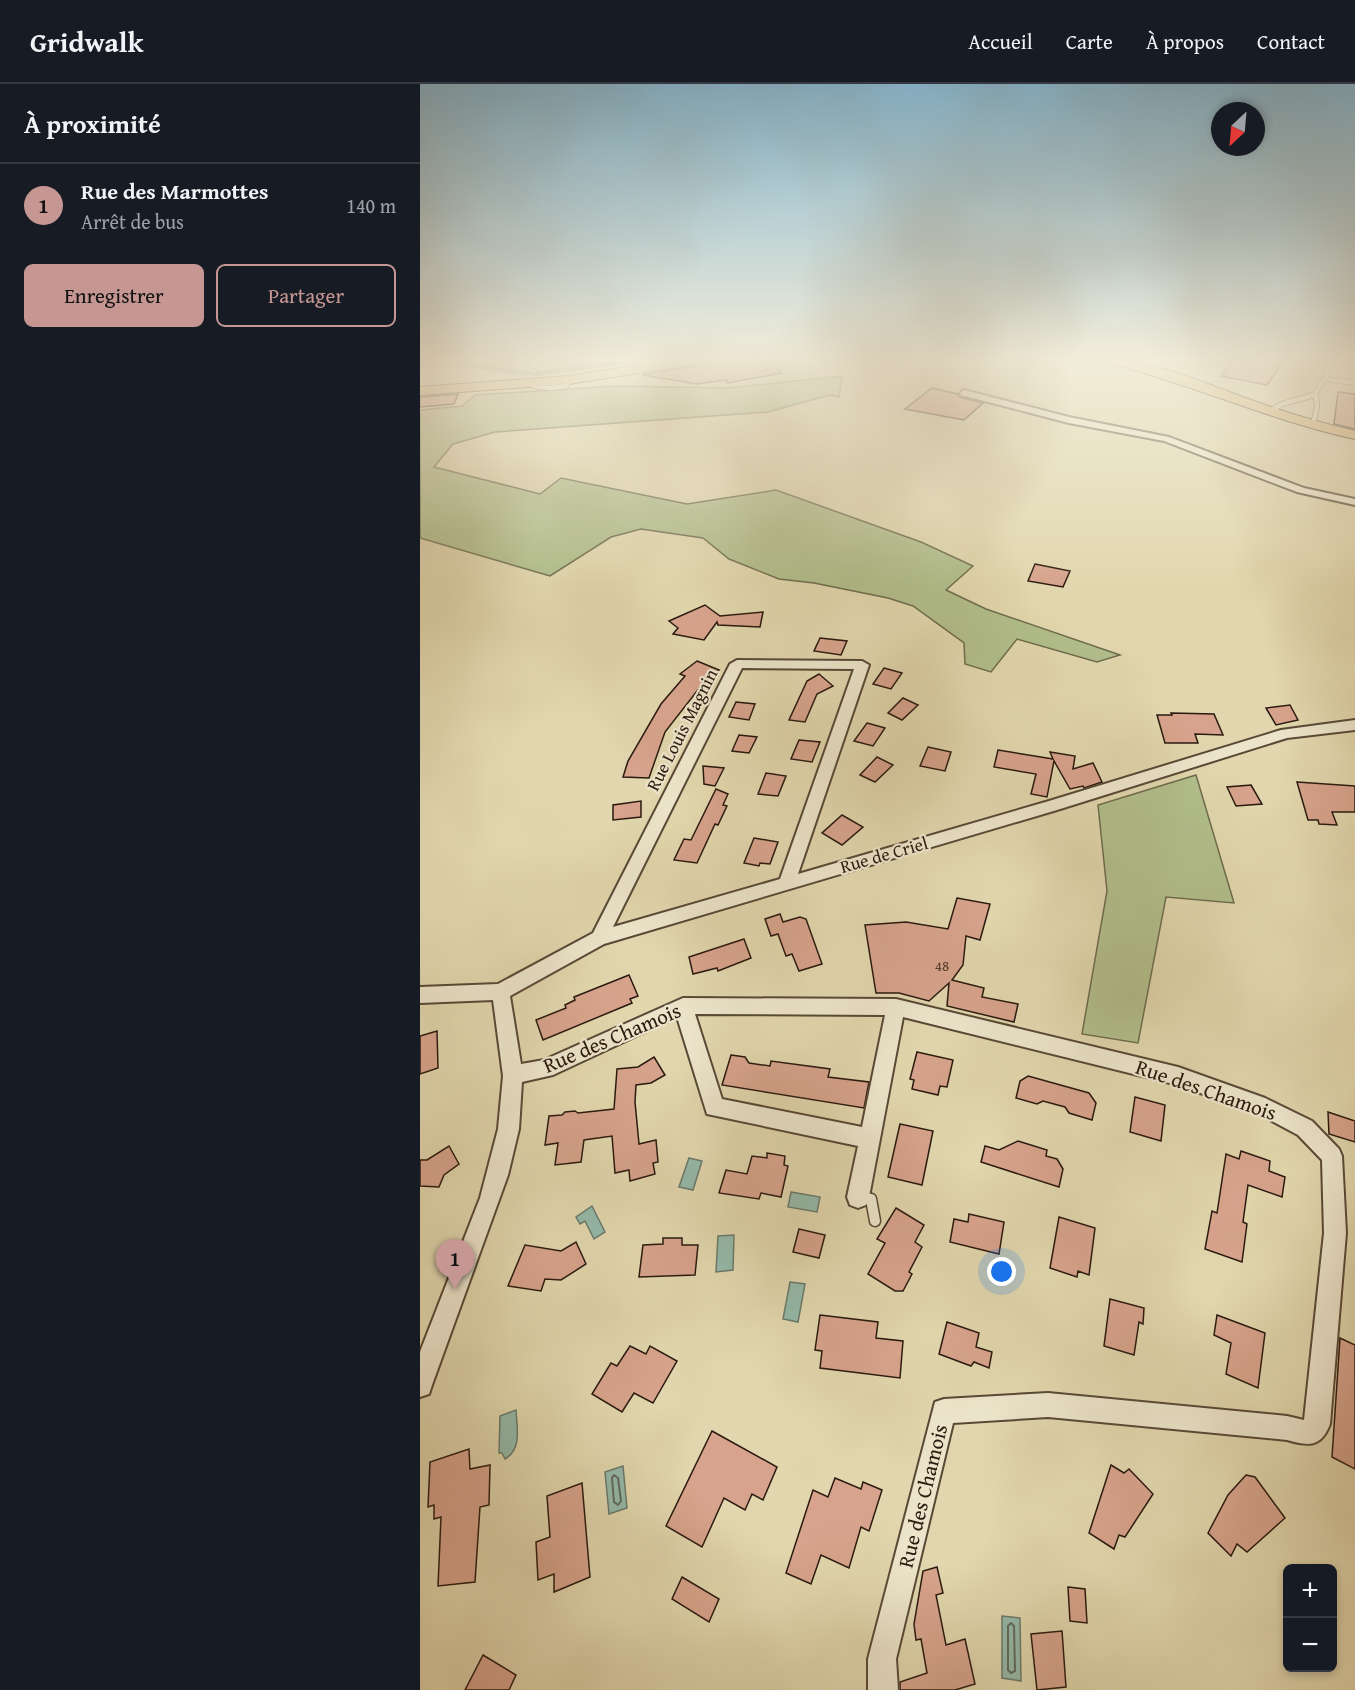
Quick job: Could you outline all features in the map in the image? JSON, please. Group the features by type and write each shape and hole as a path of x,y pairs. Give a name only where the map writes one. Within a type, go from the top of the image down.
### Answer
{"street":[{"path":"1145,435 1166,439 1301,490 1355,502"},
{"name":"Rue Louis Magnin","path":"599,938 737,663 862,665 786,884"},
{"name":"Rue de Criel","path":"420,995 500,993 599,938 1052,806 1286,733 1355,725"},
{"path":"420,1385 484,1218 506,1146 512,1104 512,1077 506,1022 500,993"},
{"path":"683,1005 714,1107 870,1139"},
{"name":"Rue des Chamois","path":"512,1077 525,1072 546,1069 683,1005 896,1007 1178,1076 1265,1107 1305,1128 1332,1156 1335,1233 1318,1424 1308,1433 1287,1428 1048,1405 944,1411 882,1659 883,1690"},
{"path":"858,1197 896,1007"}],"lane":[{"path":"858,1197 871,1199 875,1221"}],"green space":[{"path":"420,435 485,435 453,444 434,467 540,494 561,478 687,504 776,490 921,542 973,566 946,590 986,609 1120,655 1097,662 1017,639 991,672 965,664 964,643 913,606 888,598 814,583 779,579 729,559 703,538 641,529 611,537 550,576 420,538"},
{"path":"1196,775 1234,903 1166,897 1138,1043 1082,1034 1107,891 1098,805"}],"water":[{"path":"689,1158 702,1161 693,1190 679,1187"},
{"path":"791,1192 820,1197 817,1212 788,1207"},
{"path":"592,1206 605,1232 594,1239 585,1221 580,1224 576,1217"},
{"path":"734,1235 733,1270 716,1272 718,1236"},
{"path":"790,1282 805,1284 798,1322 783,1319"},
{"path":"516,1410 516,1444 514,1450 505,1459 502,1453 499,1453 500,1416"},
{"path":"623,1466 627,1508 609,1514 605,1472"},
{"path":"1002,1616 1020,1618 1021,1681 1002,1678"}],"building":[{"path":"1035,564 1070,571 1063,587 1028,581"},
{"path":"705,605 720,616 763,612 760,627 718,625 717,622 704,640 673,634 678,628 669,621"},
{"path":"820,638 847,641 841,655 814,651"},
{"path":"697,661 719,670 704,682 665,732 649,778 623,777 628,761 661,704 685,676 680,674"},
{"path":"884,668 902,673 891,689 873,684"},
{"path":"819,674 833,686 817,694 805,722 789,720 807,681"},
{"path":"903,698 918,705 902,720 888,713"},
{"path":"736,702 755,704 749,720 729,717"},
{"path":"1290,705 1298,720 1276,725 1266,708"},
{"path":"1171,713 1214,714 1223,735 1195,734 1198,743 1165,743 1157,715 1172,715"},
{"path":"867,723 885,728 873,746 854,741"},
{"path":"739,735 757,737 749,753 732,751"},
{"path":"799,740 820,742 812,762 791,759"},
{"path":"928,747 951,752 945,771 920,766"},
{"path":"998,750 1053,759 1050,752 1075,756 1073,769 1093,763 1102,782 1084,788 1083,786 1070,789 1054,761 1047,797 1031,794 1036,774 994,767"},
{"path":"877,757 893,765 875,782 860,775"},
{"path":"703,766 724,768 715,786 704,784"},
{"path":"766,773 786,776 778,796 758,794"},
{"path":"1297,782 1355,786 1355,812 1332,812 1337,825 1319,824 1318,820 1308,820"},
{"path":"1251,785 1262,804 1236,806 1227,787"},
{"path":"716,789 728,794 723,805 727,806 718,825 715,824 697,863 674,860 684,839 691,840"},
{"path":"641,801 641,817 613,820 613,805"},
{"path":"842,815 863,827 842,845 822,833"},
{"path":"754,838 778,842 770,864 760,863 759,866 744,863"},
{"path":"957,898 990,904 980,940 966,936 963,965 952,980 984,988 982,997 1018,1004 1014,1022 947,1006 949,983 929,1001 899,993 876,993 865,925 906,922 948,929"},
{"path":"780,914 783,922 800,917 806,919 822,964 799,971 792,954 786,956 778,934 771,936 765,919"},
{"path":"744,939 751,958 718,971 717,968 693,974 689,957"},
{"path":"629,975 638,996 630,999 632,1003 543,1040 536,1020 566,1008 565,1005 575,1000 574,997"},
{"path":"437,1031 438,1068 420,1074 420,1036"},
{"path":"917,1052 953,1060 947,1087 940,1086 938,1095 912,1089 914,1080 910,1079"},
{"path":"731,1055 745,1057 749,1063 770,1066 771,1061 830,1069 828,1077 869,1082 864,1108 722,1085"},
{"path":"654,1057 665,1075 651,1083 636,1085 635,1102 639,1144 656,1140 658,1162 653,1163 655,1174 630,1181 629,1170 615,1173 612,1136 584,1140 581,1162 555,1165 558,1143 545,1145 549,1116 562,1115 565,1112 614,1109 617,1069 638,1067"},
{"path":"1028,1076 1089,1093 1096,1103 1092,1120 1069,1113 1065,1107 1043,1101 1037,1104 1016,1098 1020,1081"},
{"path":"1135,1097 1165,1105 1161,1141 1130,1132"},
{"path":"1328,1112 1355,1121 1355,1142 1329,1134"},
{"path":"900,1124 933,1131 922,1185 888,1177"},
{"path":"1018,1141 1047,1150 1046,1156 1057,1159 1063,1169 1059,1187 981,1162 985,1146 999,1150"},
{"path":"449,1146 459,1164 444,1175 439,1187 420,1186 420,1160 427,1160"},
{"path":"1241,1151 1270,1161 1269,1171 1285,1177 1282,1197 1248,1185 1243,1222 1247,1224 1242,1262 1205,1249 1212,1211 1217,1213 1226,1154 1239,1159"},
{"path":"767,1153 785,1156 784,1165 788,1166 781,1197 761,1193 759,1199 719,1193 726,1170 747,1174 752,1156 767,1158"},
{"path":"896,1208 924,1225 915,1242 922,1247 909,1272 912,1274 903,1291 895,1291 868,1274 885,1243 877,1239"},
{"path":"969,1214 1004,1222 999,1254 950,1242 954,1219 968,1222"},
{"path":"1059,1217 1095,1228 1089,1275 1078,1271 1077,1277 1050,1268"},
{"path":"799,1229 825,1235 819,1258 793,1252"},
{"path":"663,1238 682,1238 682,1245 698,1245 695,1275 639,1277 643,1245 663,1244"},
{"path":"576,1242 586,1264 561,1280 545,1279 541,1291 508,1286 525,1245 561,1251"},
{"path":"1110,1299 1144,1308 1143,1324 1139,1322 1134,1355 1104,1346"},
{"path":"820,1315 878,1322 876,1338 903,1341 900,1378 820,1368 822,1351 815,1350"},
{"path":"1217,1315 1265,1333 1258,1388 1226,1374 1231,1343 1214,1335"},
{"path":"947,1322 979,1333 976,1347 992,1352 989,1368 974,1362 971,1366 939,1354"},
{"path":"1340,1338 1355,1345 1355,1469 1332,1457"},
{"path":"630,1346 646,1354 650,1346 677,1361 653,1403 634,1393 622,1412 592,1394 611,1363 617,1366"},
{"path":"712,1431 777,1467 763,1500 752,1494 745,1510 724,1498 702,1547 666,1526"},
{"path":"469,1449 470,1469 490,1465 489,1505 480,1507 475,1582 438,1586 441,1517 434,1519 434,1505 428,1507 430,1462"},
{"path":"1111,1465 1124,1473 1129,1469 1153,1494 1125,1537 1119,1535 1114,1549 1089,1533"},
{"path":"1246,1475 1255,1477 1285,1518 1247,1552 1237,1544 1231,1556 1208,1533 1228,1495"},
{"path":"835,1478 861,1489 863,1482 882,1490 869,1531 861,1527 849,1568 821,1555 811,1584 786,1573 813,1490 828,1497"},
{"path":"582,1483 590,1577 554,1592 554,1574 538,1580 536,1542 550,1537 547,1496"},
{"path":"937,1567 943,1593 936,1595 946,1645 965,1639 975,1684 955,1690 900,1690 900,1682 927,1673 921,1639 916,1640 914,1624 923,1571"},
{"path":"682,1577 719,1599 709,1622 672,1599"},
{"path":"1068,1587 1085,1589 1087,1623 1070,1621"},
{"path":"1062,1631 1066,1687 1037,1690 1031,1634"},
{"path":"483,1655 516,1675 509,1690 465,1690"}],"place":[{"name":"Rue des Marmottes","path":"455,1289"}]}
